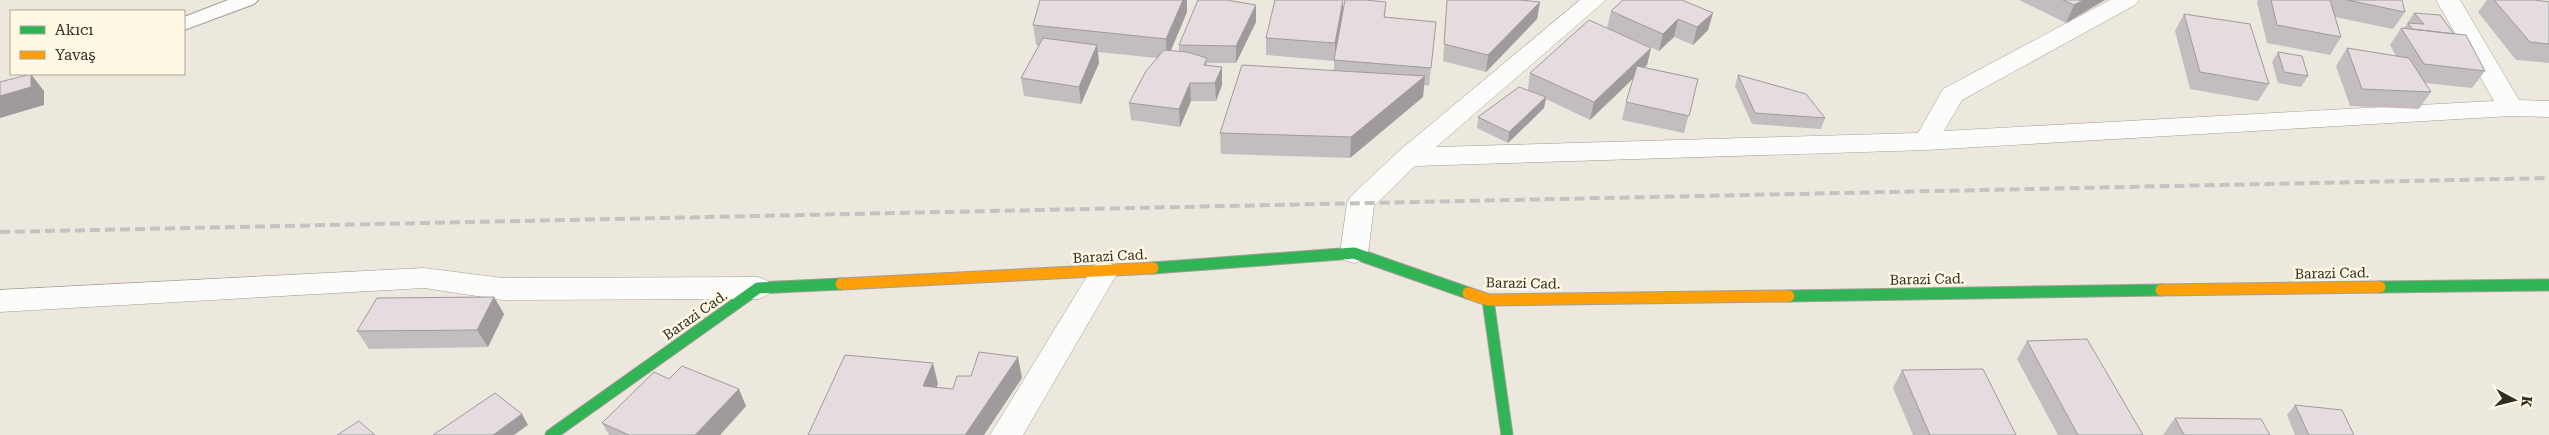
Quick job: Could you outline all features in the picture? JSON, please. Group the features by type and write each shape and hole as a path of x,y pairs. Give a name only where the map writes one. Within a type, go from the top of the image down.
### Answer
{"street":[{"path":"1354,253 1361,203 1408,157 1594,0"},
{"path":"1926,141 1952,95 2127,0"},
{"path":"2448,0 2510,108"},
{"path":"1408,157 1926,141 2510,108 2549,109"},
{"name":"Barazi Cad.","path":"551,435 758,288 1104,272 1354,253 1488,300 2549,285"},
{"path":"1006,435 1104,272"},
{"path":"0,301 424,278 503,289 758,288"},
{"path":"1488,300 1507,435"}],"lane":[{"path":"185,24 247,0"}],"building":[{"path":"1040,0 1183,0 1166,39 1033,25"},
{"path":"1198,0 1226,0 1256,5 1236,46 1179,45"},
{"path":"1275,0 1343,0 1335,43 1266,38"},
{"path":"1345,0 1386,2 1384,17 1436,22 1431,68 1334,60"},
{"path":"1447,0 1520,0 1540,2 1488,55 1444,44"},
{"path":"1623,0 1682,0 1713,13 1697,27 1678,19 1663,34 1611,11"},
{"path":"2063,0 2083,0 2074,5"},
{"path":"2271,0 2330,0 2341,37 2277,25"},
{"path":"2347,0 2402,0 2405,12"},
{"path":"2494,0 2549,2 2549,44 2530,42"},
{"path":"2414,13 2440,15 2454,34 2412,29 2408,23 2424,24"},
{"path":"2184,14 2250,24 2269,84 2200,72"},
{"path":"1589,20 1651,48 1594,102 1530,73"},
{"path":"2401,28 2466,35 2485,71 2424,64"},
{"path":"1043,38 1097,45 1079,87 1021,78"},
{"path":"2347,48 2409,58 2431,92 2362,89"},
{"path":"1164,50 1187,52 1207,58 1204,65 1222,67 1215,83 1190,83 1179,109 1129,103 1146,71"},
{"path":"2278,52 2302,56 2308,76 2284,72"},
{"path":"1242,65 1425,76 1351,137 1220,133"},
{"path":"1637,66 1698,79 1689,116 1626,102"},
{"path":"31,75 31,87 0,96 0,82"},
{"path":"1738,75 1806,94 1825,118 1755,113"},
{"path":"1519,87 1546,97 1509,132 1478,117"},
{"path":"494,297 477,330 357,331 377,298"},
{"path":"2087,339 2143,435 2078,435 2027,341"},
{"path":"979,352 1018,357 965,435 808,435 845,355 933,363 923,386 953,389 957,376 971,376"},
{"path":"682,366 739,389 695,435 629,435 602,423 654,372 669,379"},
{"path":"1983,369 2016,435 1930,435 1902,370"},
{"path":"495,393 522,414 493,435 433,435"},
{"path":"2295,405 2342,410 2354,435 2309,435"},
{"path":"2175,418 2261,419 2270,435 2184,435"},
{"path":"359,421 375,435 337,435"}],"railway":[{"path":"0,232 2549,178"}],"traffic: fast":[{"path":"1153,268 1354,253 1468,293"},
{"path":"551,435 758,288 841,284"},
{"path":"2380,287 2549,285"},
{"path":"1789,296 2161,290"},
{"path":"1488,300 1507,435"}],"traffic: slow":[{"path":"841,284 1153,268"},
{"path":"2161,290 2380,287"},
{"path":"1468,293 1488,300 1789,296"}]}
